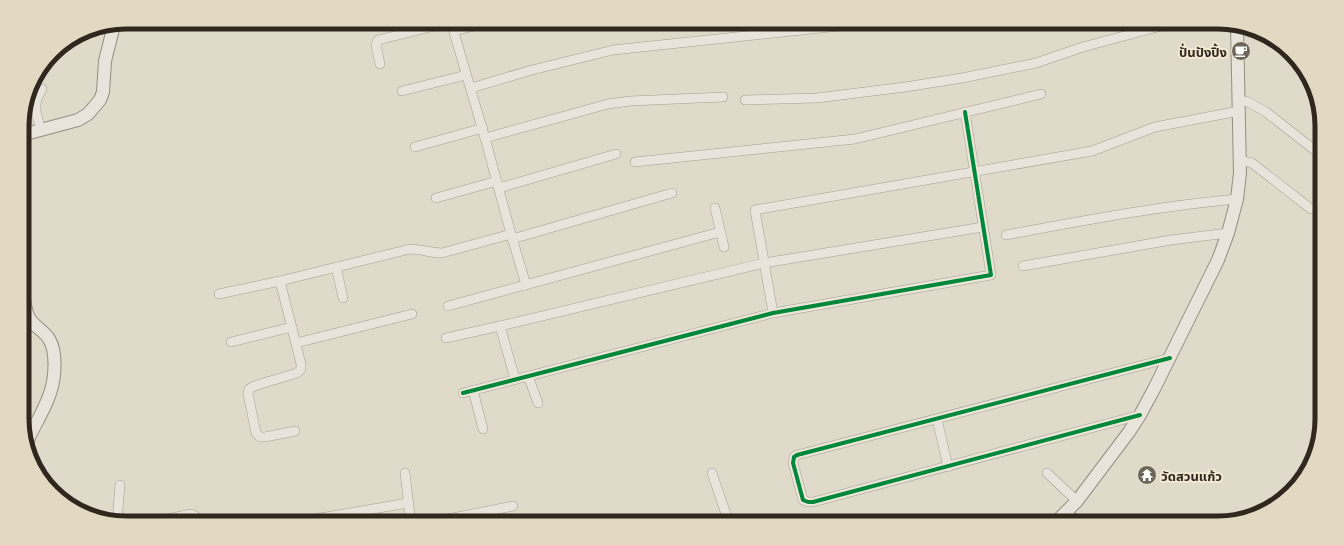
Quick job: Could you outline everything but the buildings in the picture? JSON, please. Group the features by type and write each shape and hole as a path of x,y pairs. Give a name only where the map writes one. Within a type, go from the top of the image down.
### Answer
{"street":[{"path":"380,64 376,45 378,40 422,29"},
{"path":"453,29 483,128 511,237 526,285"},
{"path":"454,32 465,29"},
{"path":"471,88 538,68 613,50 811,29"},
{"path":"745,100 817,98 962,78 1036,63 1083,47 1150,29"},
{"path":"29,133 78,120 88,114 100,100 105,61 112,30"},
{"path":"1062,516 1077,501 1140,415 1218,260 1228,234 1237,199 1240,173 1237,31"},
{"path":"402,90 466,75"},
{"path":"41,130 35,102 42,89"},
{"path":"635,162 854,138 1041,94"},
{"path":"485,138 608,104 723,97"},
{"path":"772,312 755,210 1092,151 1154,128 1248,102 1266,112 1315,150"},
{"path":"463,393 772,312 991,275 966,112"},
{"path":"415,147 483,128"},
{"path":"436,198 616,154"},
{"path":"1240,160 1252,163 1311,209"},
{"path":"219,294 280,281 410,249 442,253 511,237 672,193"},
{"path":"1006,235 1138,212 1204,202 1237,199"},
{"path":"715,208 724,247"},
{"path":"446,338 764,263 983,227"},
{"path":"448,306 720,232"},
{"path":"1023,266 1171,240 1228,234"},
{"path":"336,267 343,298"},
{"path":"280,281 301,369 297,373 254,386 249,389 248,394 256,434 260,437 265,437 295,431"},
{"path":"296,343 412,314"},
{"path":"29,318 45,333 50,341 54,353 54,374 51,390 30,434"},
{"path":"500,326 515,379"},
{"path":"230,342 292,327"},
{"path":"1140,415 813,502 803,500 793,463 794,457 797,455 1170,358"},
{"path":"528,376 538,403"},
{"path":"473,390 483,429"},
{"path":"937,419 948,467"},
{"path":"405,473 410,516"},
{"path":"712,473 727,516"},
{"path":"1047,473 1077,501"},
{"path":"117,515 120,485"},
{"path":"332,516 408,503"},
{"path":"462,516 513,506"},
{"path":"182,516 191,514 195,516"}],"cycle path":[{"path":"463,393 773,313 991,275 965,112"},
{"path":"1140,415 813,502 803,500 793,463 794,457 797,455 1170,358"}],"place":[{"name":"ปั่นปังปิ้ง","path":"1241,51"},
{"name":"วัดสวนแก้ว","path":"1147,475"}]}
